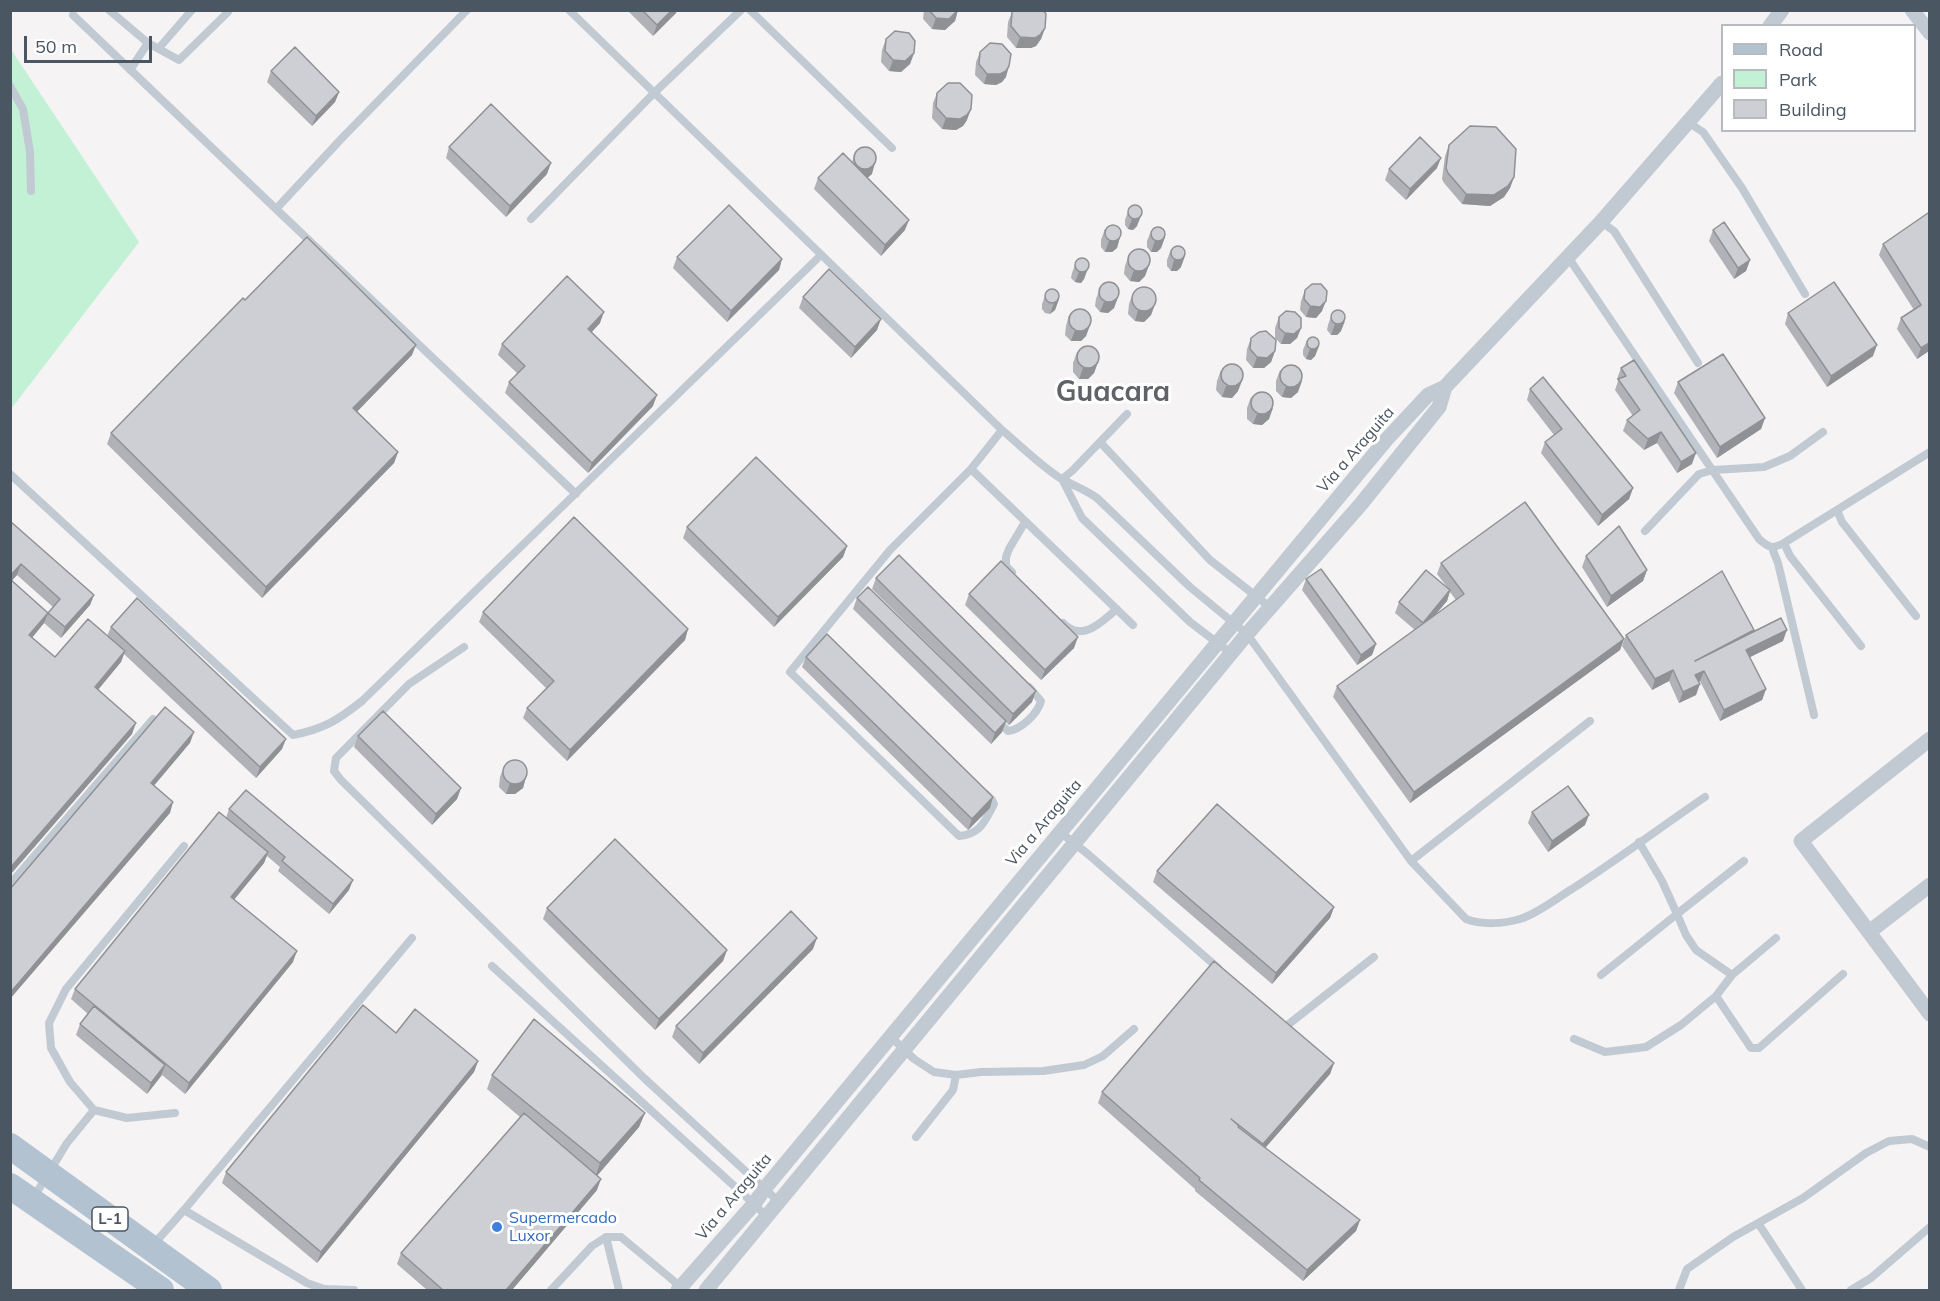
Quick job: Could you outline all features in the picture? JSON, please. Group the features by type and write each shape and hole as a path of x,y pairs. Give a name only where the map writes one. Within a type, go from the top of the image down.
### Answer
{"main road":[{"name":"L-1","path":"10,1146 209,1290"},
{"name":"L-1","path":"10,1185 161,1290"}],"street":[{"path":"1772,24 1782,10"},
{"path":"1912,10 1928,29"},
{"name":"Via a Araguita","path":"681,1289 754,1204 890,1036 1386,440 1428,395 1445,387 1601,222 1721,84"},
{"name":"Via a Araguita","path":"706,1290 1247,634 1361,504 1439,406 1445,387"},
{"path":"1929,739 1801,841 1929,1014"},
{"path":"1869,932 1929,885"}],"lane":[{"path":"109,10 148,43 179,60 228,12"},
{"path":"159,48 192,10"},
{"path":"276,209 467,10"},
{"path":"569,10 1002,430 1062,479 1083,488 1097,498 1190,587 1247,634 1411,861 1466,920 1477,923 1522,919 1616,861 1639,842 1705,797"},
{"path":"531,219 654,93 741,10"},
{"path":"750,10 892,148"},
{"path":"74,15 576,494"},
{"path":"130,70 148,43"},
{"path":"10,86 23,109 30,152 31,191"},
{"path":"1689,123 1704,132 1736,179 1805,294"},
{"path":"1601,222 1614,231 1698,363"},
{"path":"10,474 293,735 307,733 336,721 362,701 821,255"},
{"path":"1567,257 1760,539 1772,548 1778,563 1814,715"},
{"path":"1062,479 1127,414"},
{"path":"984,792 994,804 982,826 971,835 959,836 790,672 890,550 971,469 1002,430"},
{"path":"1645,531 1700,474 1713,470 1764,467 1790,456 1823,432"},
{"path":"1101,442 1210,560 1270,608"},
{"path":"1772,548 1784,543 1929,452"},
{"path":"971,469 1133,625"},
{"path":"1062,479 1082,518 1190,622 1232,654"},
{"path":"1837,510 1842,522 1916,616"},
{"path":"1022,582 1006,566 1006,556 1025,522"},
{"path":"1784,543 1790,556 1861,646"},
{"path":"890,550 898,558"},
{"path":"860,587 868,595"},
{"path":"1054,614 1070,630 1084,632 1097,626 1117,609"},
{"path":"823,632 831,641"},
{"path":"464,647 409,684 336,758 334,771 644,1078 780,1202"},
{"path":"992,715 1008,731 1015,730 1023,725 1040,706 1041,701 1037,695 1021,679"},
{"path":"10,884 153,719"},
{"path":"1411,861 1590,721"},
{"path":"1060,832 1223,973"},
{"path":"1639,842 1662,881 1686,935 1696,950 1732,975"},
{"path":"175,1113 127,1118 94,1110 70,1082 51,1048 49,1023 66,989 184,846"},
{"path":"1601,975 1744,861"},
{"path":"150,1248 412,938"},
{"path":"1574,1039 1605,1052 1646,1047 1681,1025 1716,996 1732,975 1776,938"},
{"path":"1285,1027 1374,957"},
{"path":"492,966 767,1217"},
{"path":"1716,996 1750,1048 1759,1048 1843,974"},
{"path":"1276,1019 1293,1035"},
{"path":"890,1036 903,1050 934,1072 956,1075 981,1072 1043,1071 1084,1065 1103,1056 1134,1029"},
{"path":"916,1137 953,1090 956,1075"},
{"path":"32,1200 68,1143 94,1110"},
{"path":"1679,1290 1687,1269 1733,1237 1803,1198 1866,1153 1889,1141 1912,1139 1929,1147"},
{"path":"184,1210 307,1283 324,1289 354,1290"},
{"path":"1758,1223 1802,1290"},
{"path":"1851,1290 1871,1278 1929,1227"},
{"path":"551,1290 592,1246 606,1237 621,1237 681,1289"},
{"path":"606,1237 619,1290"}],"green space":[{"path":"10,48 139,242 11,409 10,409"}],"building":[{"path":"642,10 672,10 657,25"},
{"path":"929,10 958,10 949,19 936,18"},
{"path":"1013,10 1043,10 1046,14 1045,28 1040,35 1035,38 1020,37 1011,26"},
{"path":"895,31 909,33 915,41 914,53 905,61 893,60 885,51 886,39"},
{"path":"990,43 1002,44 1011,54 1009,66 1000,74 987,74 979,64 980,52"},
{"path":"295,47 339,92 316,116 271,71"},
{"path":"948,83 960,83 972,95 971,109 960,119 946,118 936,107 937,93"},
{"path":"491,104 551,163 510,206 449,147"},
{"path":"1470,126 1496,127 1516,149 1514,177 1508,186 1494,195 1466,194 1446,168 1449,145"},
{"path":"1420,137 1441,158 1410,189 1389,169"},
{"path":"865,147 873,150 876,158 873,166 865,169 857,166 854,158 857,150"},
{"path":"843,153 909,220 885,245 818,178"},
{"path":"729,205 782,259 731,311 677,257"},
{"path":"1135,205 1140,207 1142,212 1140,217 1135,219 1130,217 1128,212 1130,207"},
{"path":"1928,213 1929,343 1921,348 1901,318 1921,305 1883,244"},
{"path":"1724,222 1750,260 1738,268 1713,230"},
{"path":"1110,225 1116,225 1121,233 1119,239 1110,241 1105,236 1105,230"},
{"path":"1155,227 1161,227 1165,234 1161,241 1155,241 1151,237 1151,231"},
{"path":"307,237 416,345 353,408 398,452 266,587 111,433 243,298 245,300"},
{"path":"1175,246 1181,246 1185,253 1181,260 1175,260 1171,256 1171,250"},
{"path":"1139,249 1147,252 1150,260 1147,268 1139,271 1131,268 1128,260 1131,252"},
{"path":"1082,258 1087,260 1089,265 1087,270 1082,272 1077,270 1075,265 1077,260"},
{"path":"829,269 881,319 855,347 803,297"},
{"path":"567,276 604,312 588,329 657,395 592,463 509,382 525,366 502,344"},
{"path":"1109,282 1116,285 1119,292 1116,299 1109,302 1102,299 1099,292 1102,285"},
{"path":"1834,282 1877,345 1831,376 1788,313"},
{"path":"1312,284 1321,284 1327,291 1326,301 1320,307 1310,306 1304,299 1305,290"},
{"path":"1144,287 1149,288 1155,294 1155,304 1149,310 1144,311 1139,310 1133,304 1132,299 1133,294 1139,288"},
{"path":"1052,289 1057,291 1059,296 1057,301 1052,303 1047,301 1045,296 1047,291"},
{"path":"1080,309 1088,312 1091,320 1088,328 1080,331 1072,328 1069,320 1072,312"},
{"path":"1335,310 1341,310 1345,317 1341,324 1335,324 1331,320 1331,314"},
{"path":"1286,311 1295,312 1301,318 1301,328 1294,334 1285,333 1279,328 1279,317"},
{"path":"1266,331 1276,340 1275,351 1267,358 1257,357 1250,349 1251,338 1259,332"},
{"path":"1315,337 1318,338 1318,348 1311,349 1308,348 1307,341 1308,338"},
{"path":"1088,346 1096,349 1099,357 1096,365 1088,368 1080,365 1077,357 1080,349"},
{"path":"1723,354 1765,418 1720,447 1678,382"},
{"path":"1634,360 1696,453 1681,462 1661,432 1648,439 1627,420 1640,410 1618,379 1626,376 1621,368"},
{"path":"1228,364 1236,364 1243,371 1243,379 1236,386 1228,386 1221,379 1221,371"},
{"path":"1287,365 1295,365 1302,372 1302,380 1295,387 1287,387 1280,380 1280,372"},
{"path":"1543,377 1633,488 1602,515 1545,442 1562,429 1530,389"},
{"path":"1258,392 1266,392 1273,399 1273,407 1266,414 1258,414 1251,407 1251,399"},
{"path":"756,457 847,546 778,617 687,527"},
{"path":"1525,502 1624,639 1414,792 1337,686 1464,594 1441,563"},
{"path":"574,517 688,629 570,750 527,708 554,681 483,612"},
{"path":"10,521 94,595 65,627 48,613 60,599 21,564 10,576"},
{"path":"1619,526 1647,570 1611,596 1586,556"},
{"path":"899,555 1036,691 1013,714 876,578"},
{"path":"1001,561 1078,637 1045,670 969,594"},
{"path":"1321,569 1376,644 1361,655 1306,579"},
{"path":"1426,570 1450,590 1423,623 1399,602"},
{"path":"1722,571 1754,630 1695,661 1781,618 1787,630 1746,650 1766,689 1724,710 1704,671 1695,675 1700,684 1683,692 1673,670 1655,679 1626,635"},
{"path":"10,579 48,613 29,635 55,657 88,619 125,651 95,687 136,723 10,868"},
{"path":"868,587 1006,721 995,733 857,598"},
{"path":"137,598 286,739 260,767 111,627"},
{"path":"827,634 993,797 972,819 806,657"},
{"path":"165,707 194,732 151,783 173,802 10,993 10,889"},
{"path":"383,711 461,788 436,814 358,736"},
{"path":"515,760 520,761 526,767 526,777 520,783 515,784 510,783 504,777 503,772 504,767 510,761"},
{"path":"1568,786 1589,815 1552,841 1532,812"},
{"path":"246,790 353,880 333,904 282,861 285,857 229,809"},
{"path":"1217,804 1334,907 1276,973 1157,871"},
{"path":"219,812 268,852 231,897 297,951 189,1083 75,989"},
{"path":"615,839 727,950 659,1019 547,908"},
{"path":"791,911 817,938 703,1053 676,1026"},
{"path":"1214,961 1334,1063 1263,1144 1231,1119 1238,1127 1360,1220 1307,1270 1199,1180 1200,1178 1102,1092"},
{"path":"363,1005 396,1033 415,1009 478,1061 321,1252 226,1172"},
{"path":"94,1006 165,1065 151,1083 80,1024"},
{"path":"534,1019 645,1113 600,1163 492,1075"},
{"name":"Supermercado Luxor","path":"524,1113 601,1179 506,1290 443,1290 401,1253"}],"place":[{"name":"Supermercado Luxor","path":"497,1227"}],"district":[{"name":"Guacara","path":"1113,393"}]}
